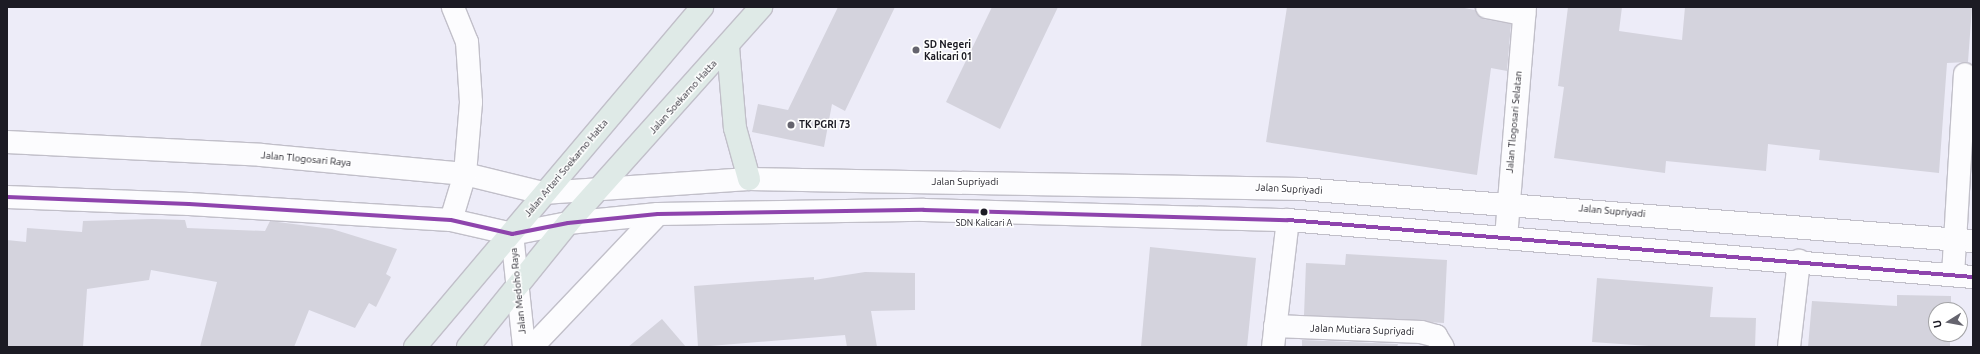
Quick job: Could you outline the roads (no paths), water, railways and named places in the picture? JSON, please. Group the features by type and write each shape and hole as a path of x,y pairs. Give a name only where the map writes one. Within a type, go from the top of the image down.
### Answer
{"main road":[{"name":"Jalan Arteri Soekarno Hatta","path":"415,347 512,234 543,192 702,7"},
{"name":"Jalan Soekarno Hatta","path":"602,186 728,47 761,7"},
{"path":"728,47 735,128 749,179"},
{"path":"468,347 568,223 602,186"}],"street":[{"path":"451,220 465,174 471,102 467,42 453,7"},
{"path":"1487,7 1524,11"},
{"name":"Jalan Tlogosari Selatan","path":"1506,238 1507,202 1524,11"},
{"path":"7,197 190,204 451,220 512,234 568,223 658,214 924,210 1288,220 1963,276 1965,240 1965,74"},
{"name":"Jalan Tlogosari Raya","path":"7,142 261,155 465,174 543,192 602,186"},
{"name":"Jalan Supriyadi","path":"602,186 749,179 1300,189 1507,202 1965,240"},
{"path":"924,210 925,181"},
{"path":"532,347 658,214"},
{"name":"Jalan Mutiara Supriyadi","path":"1288,220 1274,337 1421,332 1436,336 1443,347"},
{"name":"Jalan Medoho Raya","path":"512,234 524,347"},
{"path":"1789,347 1799,262"}],"place":[{"name":"SD Negeri Kalicari 01","path":"916,50"},
{"name":"TK PGRI 73","path":"791,125"},
{"name":"SDN Kalicari A","path":"984,212"}]}
